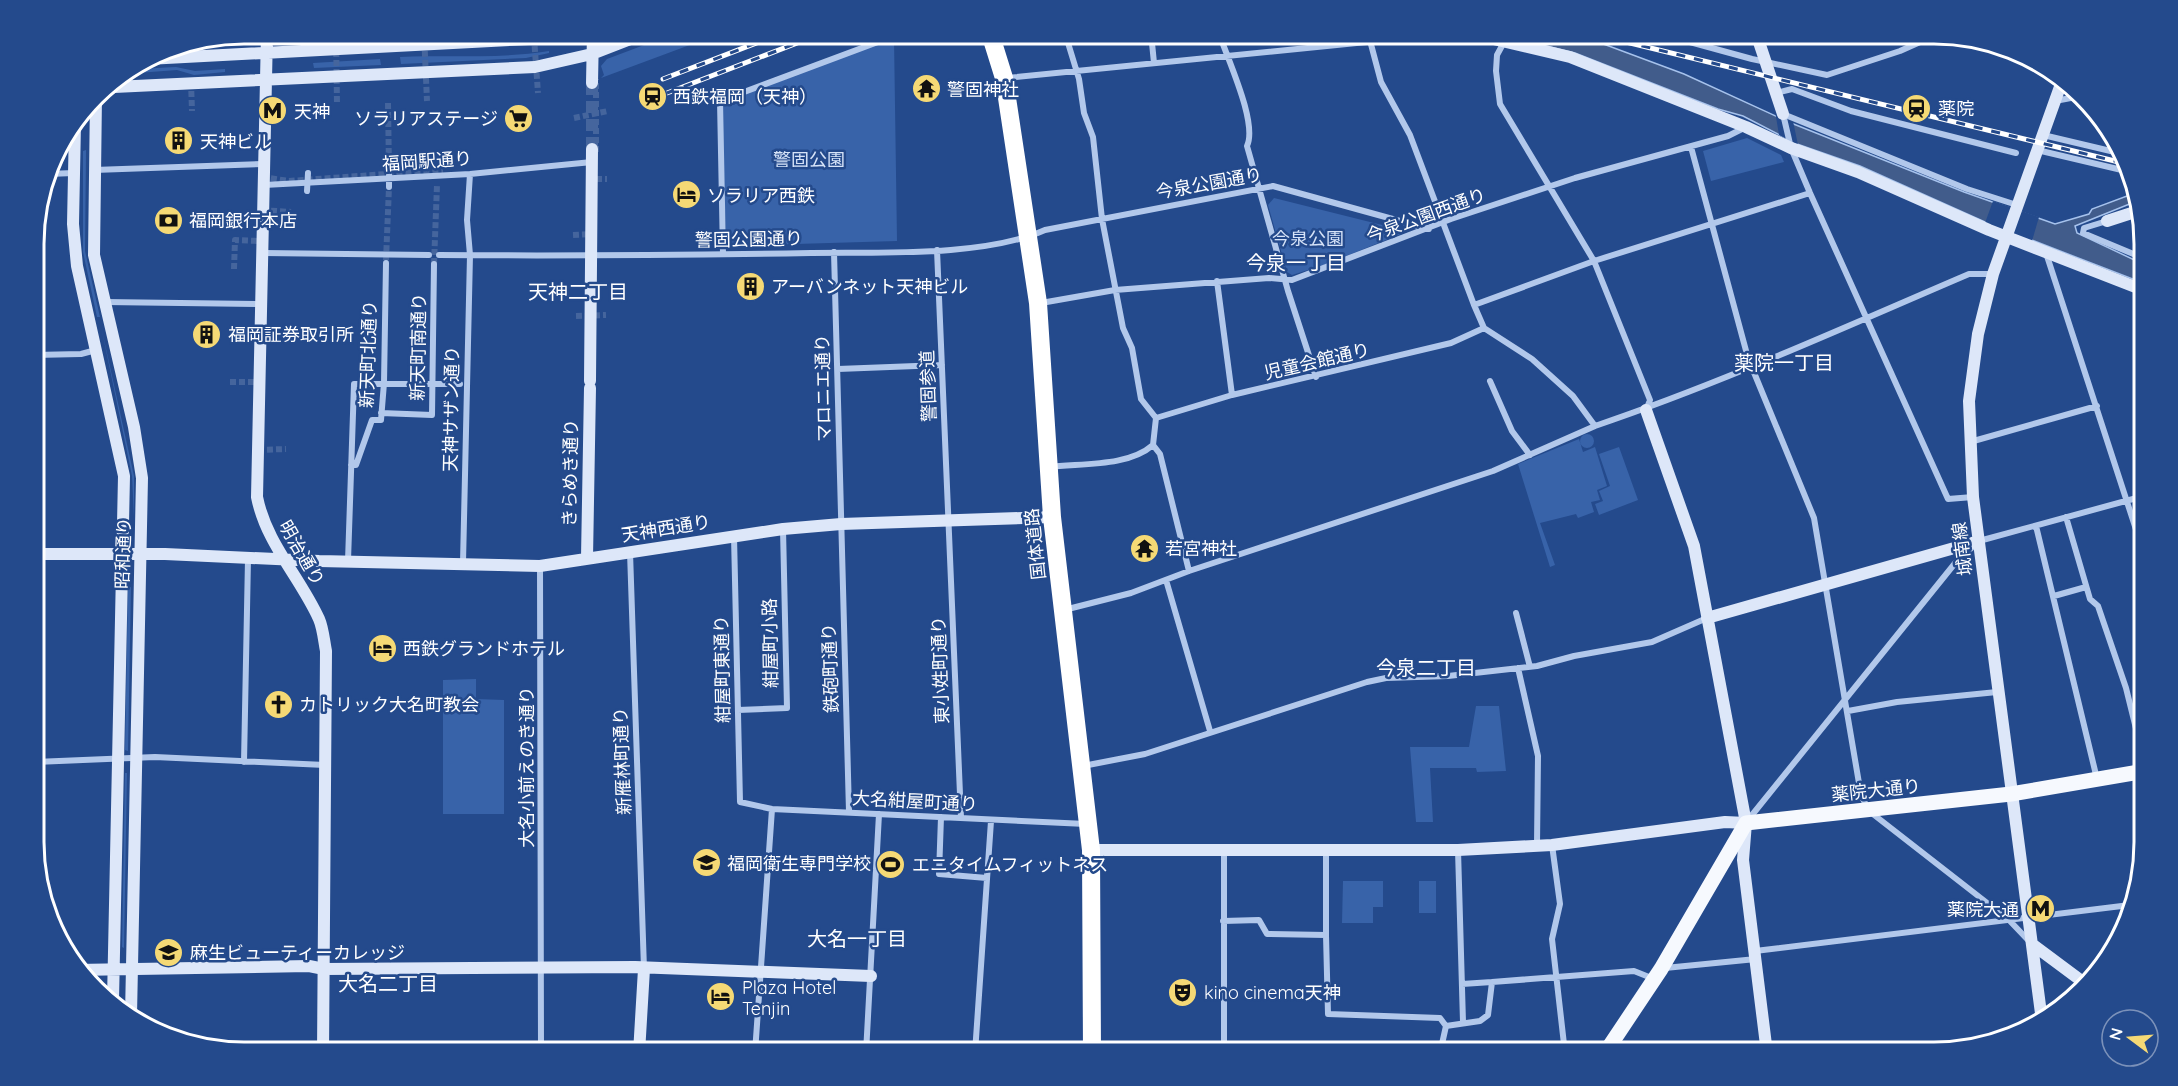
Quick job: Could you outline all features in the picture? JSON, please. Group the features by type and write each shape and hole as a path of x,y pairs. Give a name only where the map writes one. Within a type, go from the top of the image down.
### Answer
{"highway":[{"name":"国体道路","path":"993,44 1004,78 1038,303 1052,517 1091,850 1092,1042"}],"main road":[{"name":"薬院大通り","path":"1746,823 2011,794 2134,773"},
{"path":"1612,1042 1658,974 1746,823"}],"street":[{"name":"明治通り","path":"267,44 257,497 261,517 320,621 326,651 327,765 323,1042"},
{"path":"171,57 370,44"},
{"path":"592,44 592,83"},
{"path":"120,87 266,79 387,76 535,67 592,54 618,44"},
{"path":"723,254 720,100 872,44"},
{"path":"1068,44 1084,113 1093,137 1102,219 1123,328 1132,348 1141,399 1155,418 1154,445 1160,454 1189,571"},
{"path":"1152,44 1154,63"},
{"path":"1224,44 1246,113 1251,137 1247,146 1316,377"},
{"path":"1004,78 1360,44"},
{"path":"1371,44 1381,82 1410,135 1442,224 1485,328 1532,359 1573,396 1595,426"},
{"path":"1503,44 1497,55 1496,71 1500,104 1594,261 1650,400 1646,410 1694,546 1746,823 1743,860 1766,1042"},
{"path":"1526,44 1570,57 1790,144 2046,252 2134,285"},
{"path":"1698,44 1765,62 1827,75 1916,44"},
{"path":"1759,44 1790,144 1809,193 1948,498 1973,497"},
{"name":"城南線","path":"2041,1012 1973,497 1969,401 1978,334 1993,274 2060,88"},
{"path":"1776,93 1792,89 1851,111 2016,153"},
{"path":"2055,102 2071,98"},
{"name":"昭和通り","path":"96,109 94,248 134,427 142,478 131,1008"},
{"path":"1783,115 2016,207"},
{"name":"今泉公園西通り","path":"1038,303 1115,290 1269,278 1292,280 1442,224 1575,178 1728,136 1746,127"},
{"path":"2043,135 2112,151"},
{"name":"昭和通り","path":"75,136 73,224 77,266 124,476 112,993"},
{"path":"1691,147 1752,367 1814,518 1861,795 1869,811 2009,920 2031,944 2080,979"},
{"path":"2037,150 2120,170"},
{"name":"福岡駅通り","path":"264,185 470,174 592,155"},
{"name":"きらめき通り","path":"587,558 592,155"},
{"path":"94,170 263,164"},
{"path":"389,169 389,187"},
{"path":"57,174 74,173"},
{"path":"307,191 308,173"},
{"name":"天神サザン通り","path":"463,563 470,255 467,220 470,174"},
{"path":"438,176 438,184"},
{"name":"今泉公園通り","path":"1028,237 1045,230 1273,186 1429,229"},
{"path":"1474,305 1594,261 1809,193"},
{"path":"2132,213 2084,228 2083,233 2134,254"},
{"name":"警固公園通り","path":"439,255 591,257 936,250 1028,237"},
{"name":"警固参道","path":"936,250 948,521"},
{"name":"マロニエ通り","path":"834,252 841,524"},
{"path":"2046,252 2134,523"},
{"path":"263,253 429,255"},
{"name":"新天町北通り","path":"351,465 356,465 372,420 381,420 384,383 386,263"},
{"name":"新天町南通り","path":"381,413 432,415 434,264"},
{"path":"1064,610 1131,593 1189,571 1493,471 1595,426 1646,410 1752,367 1969,274 1993,274"},
{"path":"1217,281 1232,395"},
{"path":"105,302 261,304"},
{"name":"児童会館通り","path":"1155,418 1232,395 1316,377 1451,343 1485,328"},
{"path":"44,355 81,354 96,350"},
{"path":"838,369 942,365"},
{"path":"1490,381 1512,431 1530,455"},
{"path":"348,561 354,384 460,384"},
{"path":"1969,442 2097,406"},
{"path":"1049,467 1128,459 1144,453 1154,445"},
{"path":"1081,767 1144,754 1210,731 1386,678 1448,676 1530,667 1652,642 1707,618 2134,499"},
{"name":"天神西通り","path":"44,554 141,554 540,566 783,529 841,524 1052,517"},
{"path":"2066,518 2090,599 2098,606 2126,688 2134,720"},
{"name":"東小姓町通り","path":"948,521 961,818"},
{"name":"鉄砲町通り","path":"841,524 849,812"},
{"path":"2036,526 2097,780"},
{"name":"紺屋町小路","path":"738,710 787,708 783,529"},
{"name":"紺屋町東通り","path":"734,535 740,802"},
{"path":"1746,823 1845,697 1956,562 1979,541"},
{"name":"新雁林町通り","path":"630,552 644,969"},
{"path":"244,762 248,559"},
{"name":"大名小前えのき通り","path":"540,566 541,1042"},
{"path":"1166,580 1210,731"},
{"path":"2054,596 2086,587"},
{"path":"1516,613 1530,667"},
{"path":"1518,668 1538,756 1537,846"},
{"path":"1848,711 1897,702 1997,692"},
{"path":"44,762 136,758 327,765"},
{"name":"大名紺屋町通り","path":"740,802 772,809 1088,824"},
{"path":"756,1042 772,809"},
{"path":"867,1042 879,814"},
{"path":"941,817 939,874 987,878"},
{"path":"976,1042 991,821"},
{"path":"1091,850 1224,852 1458,850 1552,845 1725,822 1746,823"},
{"path":"1552,845 1560,904 1552,939 1564,1042"},
{"path":"1326,850 1328,1014 1440,1018 1446,1026 1442,1042"},
{"path":"1458,850 1463,1022"},
{"path":"1224,852 1224,1042"},
{"path":"1462,984 1634,971 1658,974 1755,955 2124,906"},
{"path":"1223,921 1259,920 1267,934 1326,935"},
{"path":"90,970 309,966 324,969 635,967 871,976"},
{"path":"640,1042 644,969"},
{"path":"1446,1026 1480,1021 1488,1015 1492,982"}],"green space":[{"path":"647,44 692,44 601,78 604,75 601,66 607,59"},
{"name":"警固公園","path":"878,44 894,44 897,241 726,246 722,101"},
{"path":"549,51 549,53 526,58 401,64 400,57 494,56"},
{"path":"380,59 381,65 314,68 313,63"},
{"path":"176,67 195,71 225,69 225,72 194,75 177,70 138,73 146,69"},
{"path":"1747,138 1781,155 1784,162 1711,181 1703,151"},
{"path":"86,150 85,251 100,317 97,317 83,252 83,151"},
{"name":"今泉公園","path":"1274,198 1402,230 1401,234 1292,275 1287,272 1268,205"},
{"path":"101,326 134,476 134,517 132,476"},
{"path":"1587,434 1592,436 1594,441 1592,446 1587,448 1582,446 1580,441 1582,436"},
{"path":"1579,439 1583,452 1595,447 1607,486 1597,490 1600,500 1591,502 1594,512 1578,518 1576,514 1540,523 1555,565 1550,567 1518,464"},
{"path":"1619,447 1638,500 1599,515 1595,504 1603,501 1599,491 1610,486 1599,454"},
{"path":"128,587 131,587 128,751 125,750"},
{"path":"476,679 476,699 504,700 504,814 443,814 443,680"},
{"path":"1476,706 1499,706 1506,771 1477,772 1476,768 1430,768 1433,822 1416,822 1410,747 1469,747"},
{"path":"125,773 127,773 124,948 122,947"},
{"path":"1343,881 1383,881 1383,907 1373,907 1373,923 1342,923"},
{"path":"1419,881 1436,881 1436,913 1419,913"}],"shaded area":[{"path":"1538,44 1603,44 1684,74 1791,123 1964,192 2055,224 2089,214 2092,209 2129,195 2130,204 2075,226 2077,233 2134,260 2134,280 1985,222 1860,166 1797,144 1743,116 1718,109 1575,53"}],"pier":[{"path":"1775,111 1793,121 1798,145 1779,135"},
{"path":"1993,201 2039,217 2032,241 1985,223"}],"tunnel":[{"path":"336,44 337,104"},
{"path":"424,44 427,101"},
{"path":"534,44 538,93"},
{"path":"596,79 596,152"},
{"path":"191,82 192,111"},
{"path":"592,83 592,149"},
{"path":"388,103 389,169"},
{"path":"574,118 608,111"},
{"path":"262,177 289,181 443,170"},
{"path":"596,179 607,179"},
{"path":"434,264 437,185"},
{"path":"386,260 389,187"},
{"path":"262,210 291,212"},
{"path":"573,235 591,234"},
{"path":"234,269 235,240 260,241"},
{"path":"576,316 606,315"},
{"path":"230,382 256,382"},
{"path":"258,450 286,449"}],"railway":[{"path":"663,79 754,44"},
{"path":"667,93 794,44"},
{"path":"1634,44 2117,161"}],"place":[{"name":"警固神社","path":"926,89"},
{"name":"西鉄福岡（天神）","path":"652,96"},
{"name":"薬院","path":"1917,108"},
{"name":"天神","path":"273,111"},
{"name":"ソラリアステージ","path":"519,118"},
{"name":"天神ビル","path":"179,141"},
{"name":"ソラリア西鉄","path":"686,195"},
{"name":"福岡銀行本店","path":"168,220"},
{"name":"アーバンネット天神ビル","path":"750,286"},
{"name":"福岡証券取引所","path":"207,334"},
{"name":"若宮神社","path":"1144,548"},
{"name":"西鉄グランドホテル","path":"382,648"},
{"name":"カトリック大名町教会","path":"278,704"},
{"name":"福岡衛生専門学校","path":"706,863"},
{"name":"エニタイムフィットネス","path":"891,864"},
{"name":"薬院大通","path":"2040,909"},
{"name":"麻生ビューティーカレッジ","path":"169,952"},
{"name":"kino cinema天神","path":"1183,992"},
{"name":"Plaza Hotel Tenjin","path":"721,997"}],"district":[{"name":"今泉一丁目","path":"1296,262"},
{"name":"天神二丁目","path":"578,291"},
{"name":"薬院一丁目","path":"1784,362"},
{"name":"今泉二丁目","path":"1426,667"},
{"name":"大名一丁目","path":"857,938"},
{"name":"大名二丁目","path":"388,983"}]}
